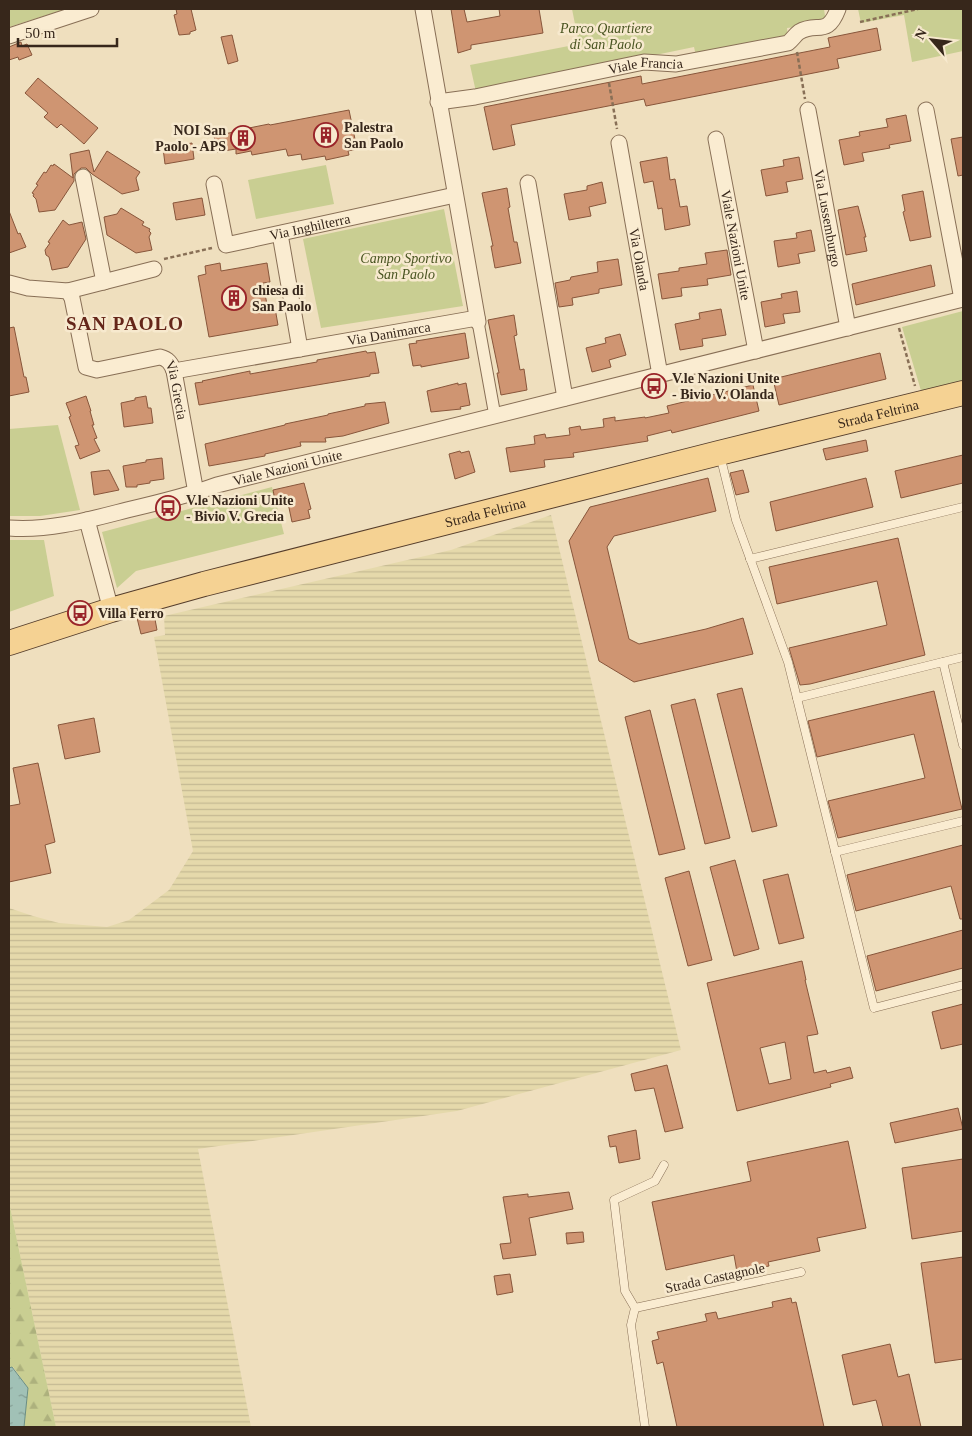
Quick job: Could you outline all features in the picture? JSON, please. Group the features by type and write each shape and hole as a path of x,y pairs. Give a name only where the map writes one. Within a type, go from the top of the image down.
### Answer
{"main road":[{"name":"Strada Feltrina","path":"9,643 111,610 204,584 963,393"}],"street":[{"path":"9,36 91,9"},
{"path":"422,9 494,416"},
{"name":"Viale Francia","path":"438,102 476,97 644,62 676,64 788,43 801,30 827,26 835,18 838,9"},
{"name":"Via Lussemburgo","path":"808,110 848,328"},
{"name":"Viale Nazioni Unite","path":"9,528 61,526 87,520 196,493 217,485 963,299 926,110"},
{"name":"Viale Nazioni Unite","path":"716,139 756,351"},
{"name":"Via Olanda","path":"619,143 660,374"},
{"path":"84,177 104,282"},
{"path":"528,183 565,398"},
{"name":"Via Inghilterra","path":"214,184 226,245 455,195"},
{"path":"280,234 300,349"},
{"path":"9,283 28,288 68,291 154,269"},
{"name":"Via Grecia","path":"68,291 72,298 86,367 97,370 160,356 167,358 172,364 196,493"},
{"name":"Via Danimarca","path":"174,371 478,320"},
{"path":"87,520 111,610"}],"lane":[{"path":"719,453 736,520 788,662 874,1008 963,985"},
{"path":"750,559 963,507"},
{"path":"797,698 963,658"},
{"path":"944,662 963,745"},
{"path":"835,852 963,821"},
{"path":"645,1427 631,1324 635,1308 625,1291 614,1200 655,1182 664,1164"},
{"name":"Strada Castagnole","path":"635,1308 801,1272"}],"path":[{"path":"860,22 901,11 918,9"},
{"path":"791,41 796,48 808,110"},
{"path":"607,70 619,143"},
{"path":"896,316 920,404"}],"shaded area":[{"path":"551,515 681,1050 457,1111 198,1149 251,1427 56,1427 9,1202 9,908 59,923 107,927 129,920 169,890 193,851 154,637 165,635 164,616 451,550"}],"green space":[{"path":"9,9 66,9 9,27"},
{"name":"Parco Quartiere di San Paolo","path":"572,9 824,9 826,23 787,28 788,40 696,56 694,47 476,92 470,65 579,44"},
{"path":"858,9 963,9 963,51 912,62 904,15 861,23"},
{"path":"326,165 334,204 256,219 248,180"},
{"name":"Campo Sportivo San Paolo","path":"444,209 463,306 321,328 303,239"},
{"path":"963,311 963,384 922,394 902,327"},
{"path":"58,425 80,510 40,516 9,516 9,429"},
{"path":"272,487 284,534 136,571 117,588 102,532"},
{"path":"9,540 44,540 54,596 9,612"},
{"path":"9,1202 56,1427 24,1427 28,1388 13,1367 9,1368"}],"water":[{"path":"12,1367 28,1388 24,1427 9,1427 9,1368"}],"building":[{"path":"176,9 191,9 196,30 190,32 190,34 179,35 174,15 177,14"},
{"path":"451,9 464,9 467,22 500,16 499,9 539,9 543,33 471,45 471,49 458,53"},
{"path":"877,28 881,50 837,59 839,68 646,106 644,99 511,125 515,145 493,150 484,107 641,76 642,84 830,47 828,38"},
{"path":"232,35 238,61 228,64 221,37"},
{"path":"21,42 22,46 27,44 32,55 19,60 18,57 9,60 9,47"},
{"path":"38,78 98,128 84,144 61,124 57,128 44,117 48,113 25,93"},
{"path":"349,110 357,149 348,151 349,155 326,160 325,156 302,160 301,154 288,156 286,149 252,155 251,151 236,154 236,149 217,152 214,136"},
{"path":"906,115 911,141 889,145 890,148 862,153 864,161 844,165 839,140 860,136 859,132 888,127 886,119"},
{"path":"963,137 963,175 958,176 951,139"},
{"path":"192,143 194,159 165,164 163,148"},
{"path":"89,150 94,172 107,151 140,172 136,178 139,190 122,194 86,168 81,168 74,174 74,181 55,210 39,212 36,199 32,193 44,172 46,173 51,165 53,166 54,164 73,178 70,154"},
{"path":"667,157 670,180 675,179 680,207 687,206 690,225 665,230 662,208 658,209 653,181 644,183 640,162"},
{"path":"799,157 803,179 786,182 788,192 766,196 761,170 784,166 783,160"},
{"path":"602,182 606,203 589,207 591,216 569,220 564,194 587,190 587,186"},
{"path":"507,188 510,207 508,208 514,242 517,242 521,263 495,268 491,246 493,246 482,193"},
{"path":"923,191 931,237 910,241 903,212 905,211 902,195"},
{"path":"202,198 205,215 176,220 173,203"},
{"path":"858,206 866,237 864,237 867,251 846,255 838,210"},
{"path":"121,208 144,222 142,225 150,229 149,237 152,250 136,253 107,235 104,217 117,214"},
{"path":"9,211 18,234 20,233 26,247 9,253"},
{"path":"63,220 69,225 82,222 86,239 68,267 52,270 45,250 50,243 48,242"},
{"path":"811,230 815,251 798,254 800,263 778,267 774,241 797,238 796,233"},
{"path":"727,250 731,275 707,279 708,285 681,288 682,296 662,299 658,274 679,271 679,268 707,264 705,253"},
{"path":"618,259 622,285 599,289 599,293 572,298 573,305 559,307 555,283 570,280 571,277 598,272 597,262"},
{"path":"220,263 221,271 267,263 270,282 263,283 268,310 275,308 278,325 209,337 198,276 206,274 205,266"},
{"path":"931,265 935,286 856,305 852,284"},
{"path":"797,291 800,312 783,314 785,323 765,327 761,302 782,298 781,294"},
{"path":"721,309 726,335 702,339 703,346 680,350 675,324 700,319 699,313"},
{"path":"514,315 517,335 514,336 520,370 524,369 527,390 501,395 497,373 499,373 488,320"},
{"path":"14,327 29,392 9,396 9,328"},
{"path":"465,333 469,358 421,367 421,365 413,366 409,344 417,343 416,341"},
{"path":"620,334 626,355 609,360 611,367 592,372 586,348 606,343 605,338"},
{"path":"366,351 367,353 375,352 379,373 199,405 195,383 250,371 250,374 317,362 317,360"},
{"path":"880,353 886,379 779,405 773,379"},
{"path":"458,383 458,385 466,383 470,405 460,407 461,409 431,412 427,391"},
{"path":"753,385 759,411 672,433 671,430 647,436 648,441 573,453 574,457 544,460 545,467 510,472 506,448 535,444 534,436 545,434 546,438 570,435 569,428 580,426 581,430 604,427 603,419 615,417 615,421 669,413 667,406"},
{"path":"86,396 94,425 92,425 97,438 94,439 100,451 80,459 75,446 79,445 66,403"},
{"path":"146,396 148,408 151,408 153,423 124,427 121,403"},
{"path":"385,402 389,423 343,436 325,438 326,442 300,442 301,446 265,454 265,456 209,466 205,444 365,406 365,404"},
{"path":"866,440 868,451 826,460 823,449"},
{"path":"460,451 461,453 469,451 475,472 455,479 449,454"},
{"path":"963,455 963,483 901,498 895,471"},
{"path":"162,458 164,479 150,481 150,483 137,485 137,487 126,487 123,466"},
{"path":"109,470 119,490 94,495 91,472"},
{"path":"743,470 749,492 736,495 730,473"},
{"path":"708,478 716,511 614,536 607,547 629,639 639,644 706,629 743,618 753,654 634,682 599,661 569,541 590,507"},
{"path":"866,478 873,507 776,531 770,502"},
{"path":"304,483 311,509 308,510 310,518 292,522 288,503 276,505 273,490"},
{"path":"898,538 925,655 800,685 789,648 887,625 877,581 777,604 769,567"},
{"path":"154,614 157,630 141,634 137,618"},
{"path":"742,688 777,826 752,832 717,694"},
{"path":"934,691 962,809 838,838 828,801 925,778 914,734 817,757 808,721"},
{"path":"695,699 730,838 705,844 671,705"},
{"path":"650,710 685,849 659,855 625,717"},
{"path":"94,718 100,752 65,759 58,725"},
{"path":"38,763 55,842 45,845 51,873 9,882 9,806 20,804 13,768"},
{"path":"963,845 963,919 960,919 951,886 856,911 847,875"},
{"path":"735,860 759,949 734,956 710,867"},
{"path":"689,871 712,960 688,966 665,878"},
{"path":"788,874 804,938 779,944 763,880"},
{"path":"963,930 963,968 876,991 867,956"},
{"path":"802,961 818,1034 807,1036 814,1073 826,1070 827,1073 850,1067 853,1078 830,1084 831,1087 737,1111 707,983","holes":["785,1042 791,1079 769,1084 760,1048"]},
{"path":"963,1004 963,1044 941,1049 932,1012"},
{"path":"667,1065 683,1128 665,1132 654,1088 635,1091 631,1074"},
{"path":"958,1108 963,1129 895,1143 890,1123"},
{"path":"636,1130 640,1159 619,1163 616,1146 610,1147 608,1136"},
{"path":"848,1141 866,1228 817,1238 820,1251 768,1262 769,1266 737,1272 734,1255 666,1270 652,1202 751,1181 747,1162"},
{"path":"963,1159 963,1231 912,1239 902,1168"},
{"path":"569,1192 573,1209 529,1218 536,1255 503,1259 500,1244 511,1243 503,1197 528,1194 528,1197"},
{"path":"583,1232 584,1242 567,1244 566,1233"},
{"path":"963,1257 963,1359 935,1363 921,1263"},
{"path":"510,1274 513,1292 497,1295 494,1276"},
{"path":"791,1298 792,1303 796,1302 824,1427 677,1427 663,1362 657,1364 652,1341 659,1339 657,1332 707,1321 705,1314 716,1312 718,1319 773,1307 772,1302"},
{"path":"890,1344 898,1377 909,1374 921,1427 883,1427 876,1400 853,1405 842,1355"}],"place":[{"name":"Palestra San Paolo","path":"326,135"},
{"name":"NOI San Paolo - APS","path":"243,138"},
{"name":"chiesa di San Paolo","path":"234,298"},
{"name":"V.le Nazioni Unite - Bivio V. Olanda","path":"654,386"},
{"name":"V.le Nazioni Unite - Bivio V. Grecia","path":"168,508"},
{"name":"Villa Ferro","path":"80,613"}],"district":[{"name":"SAN PAOLO","path":"125,323"}]}
